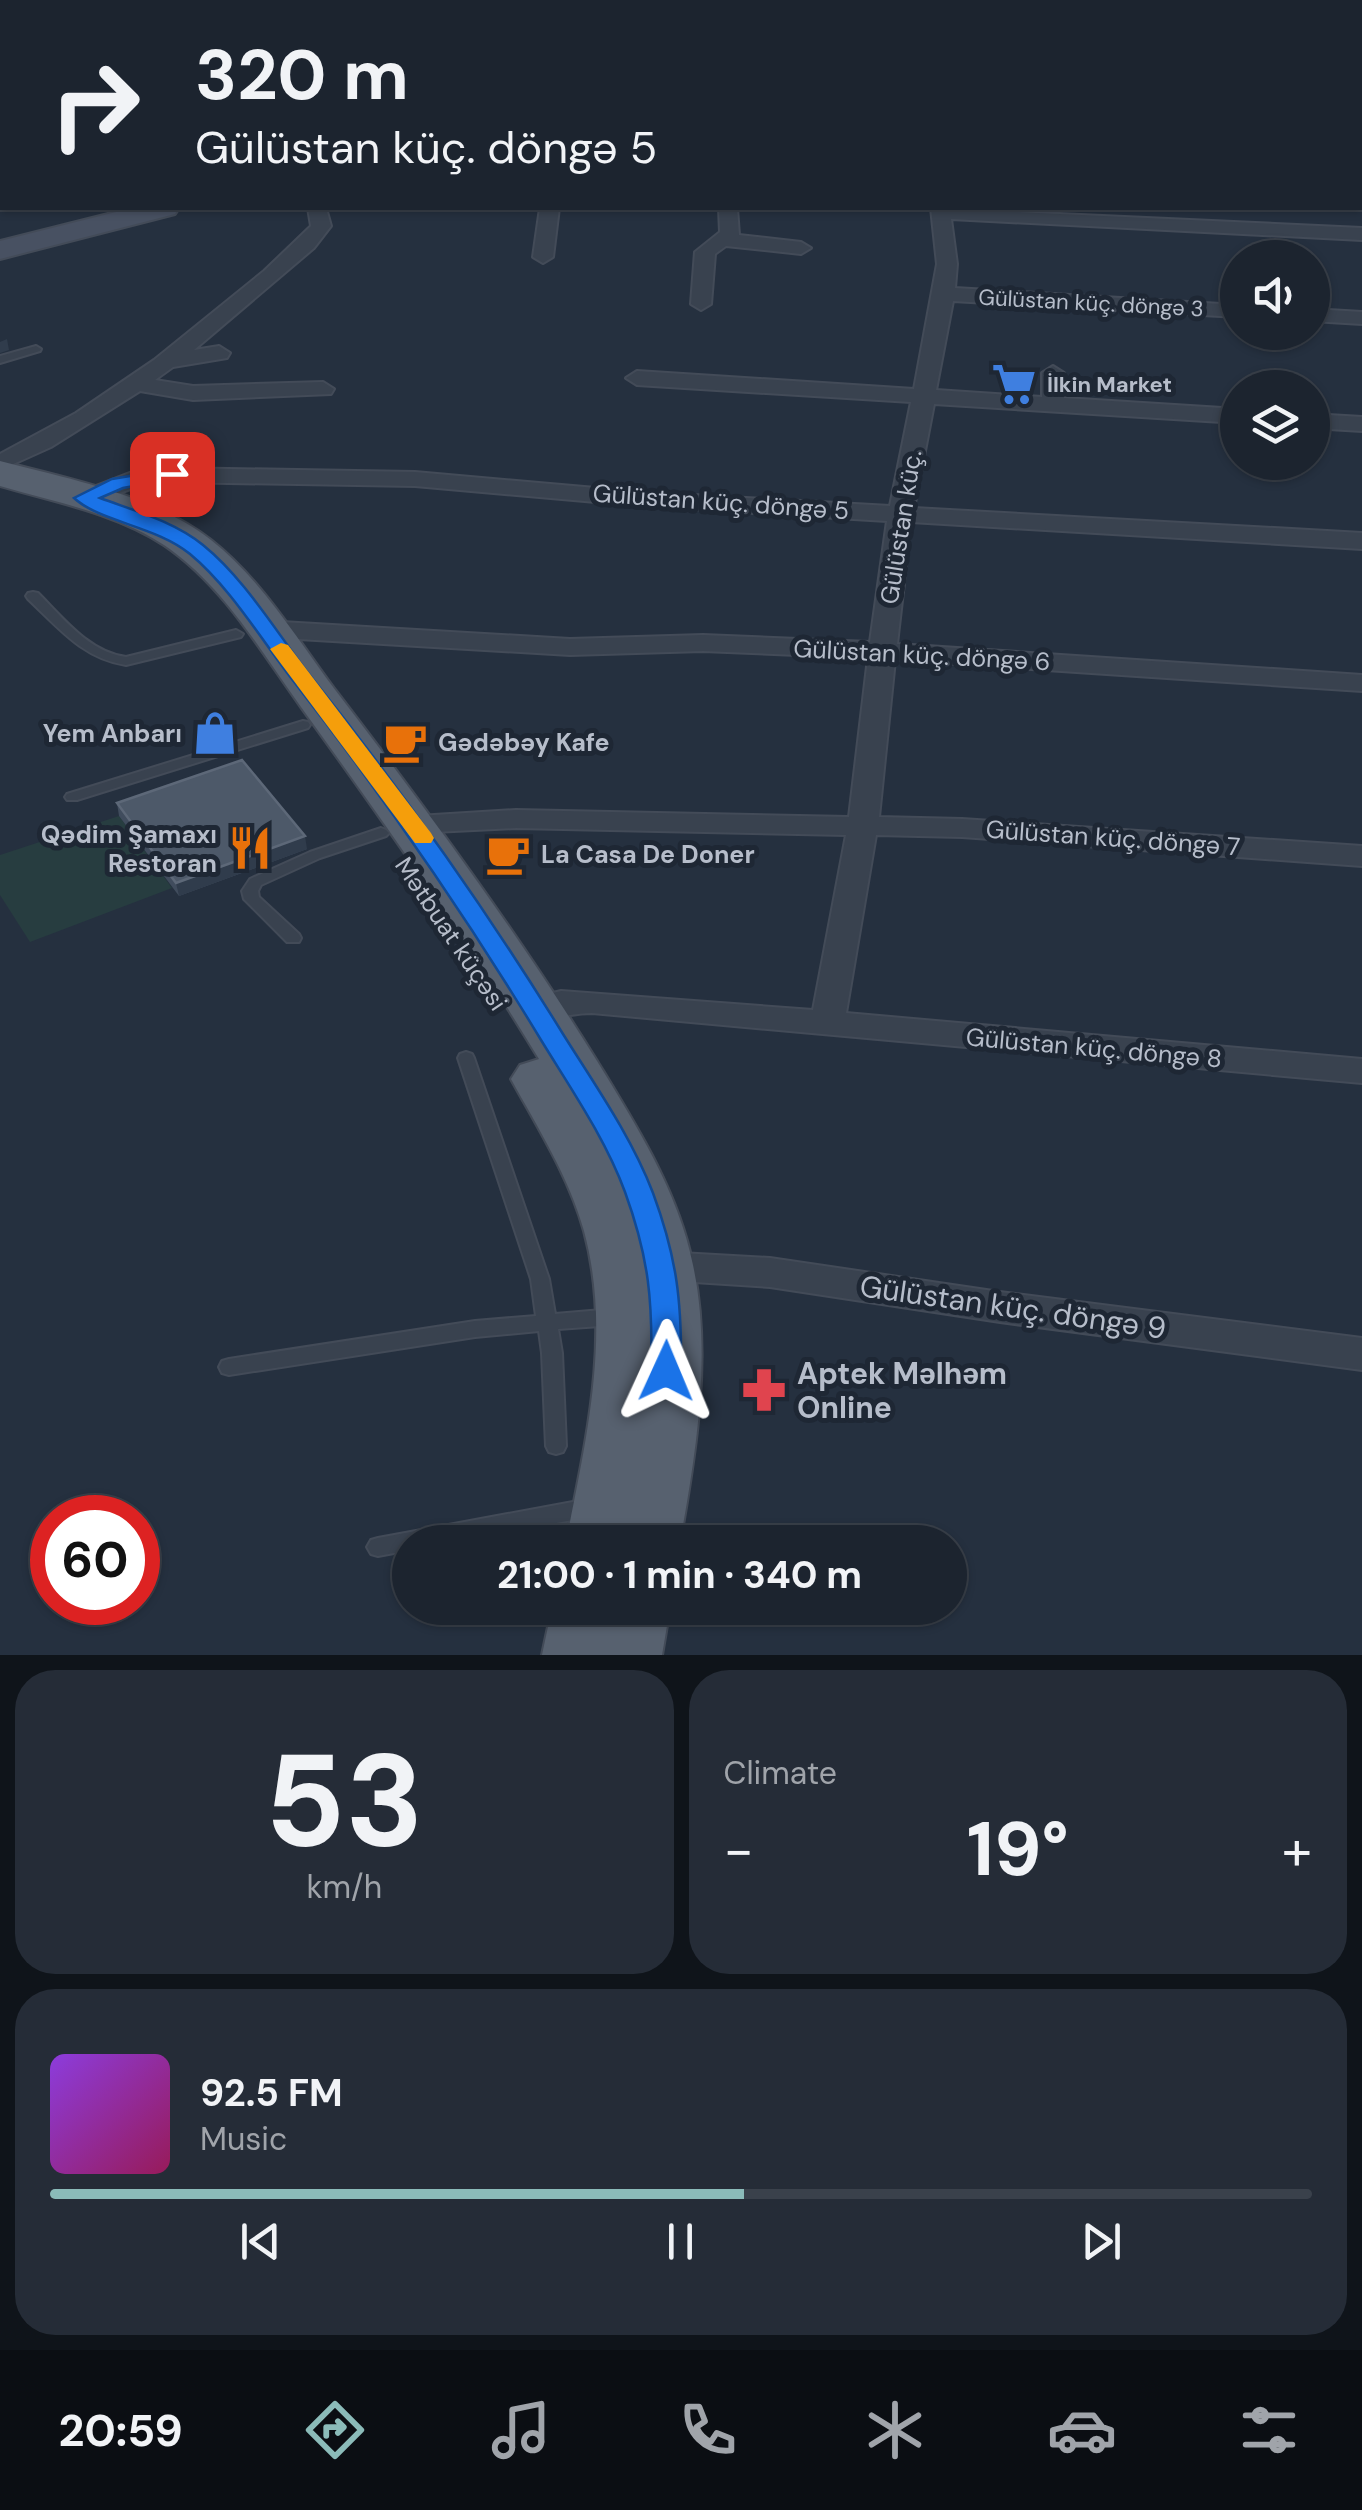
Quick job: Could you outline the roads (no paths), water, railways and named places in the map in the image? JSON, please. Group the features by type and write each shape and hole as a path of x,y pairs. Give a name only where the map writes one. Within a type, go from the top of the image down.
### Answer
{"main road":[{"path":"0,250 156,210"},
{"name":"Mətbuat küçəsi","path":"0,473 84,498 170,531 198,550 251,632 397,828 450,926 521,1013 638,1284 668,1312 666,1371 647,1525"},
{"name":"Mətbuat küçəsi","path":"0,489 146,540 251,632"},
{"name":"Mətbuat küçəsi","path":"604,1524 638,1284"},
{"path":"580,1655 585,1625"},
{"path":"626,1655 631,1625"}],"street":[{"path":"0,464 85,418 167,362 306,244 321,226 317,210"},
{"path":"544,257 549,210"},
{"path":"700,304 705,252 724,240 731,228 728,210"},
{"path":"941,210 1362,234"},
{"name":"Gülüstan küç.","path":"827,1025 863,825 900,513 944,294 947,264 941,210"},
{"path":"724,240 801,248"},
{"name":"Gülüstan küç. döngə 3","path":"944,294 1220,310"},
{"path":"1330,317 1362,318"},
{"path":"167,362 219,353"},
{"path":"1053,373 1053,404"},
{"path":"636,378 1220,415"},
{"path":"136,384 213,394 323,389"},
{"path":"1330,422 1362,424"},
{"name":"Gülüstan küç. döngə 5","path":"84,498 140,477 331,476 1362,541"},
{"name":"Gülüstan küç. döngə 6","path":"251,632 482,639 570,647 702,643 882,651 1362,683"},
{"name":"Gülüstan küç. döngə 7","path":"397,828 469,819 863,825 1079,834 1362,856"},
{"name":"Gülüstan küç. döngə 8","path":"521,1013 560,1002 592,1002 1362,1071"},
{"name":"Gülüstan küç. döngə 9","path":"638,1284 710,1265 773,1271 949,1300 1362,1354"}],"lane":[{"path":"0,360 36,349"},
{"path":"32,596 111,661 126,661 251,632"},
{"path":"72,797 318,721"},
{"path":"292,938 252,899 250,890 255,882 315,855 397,828"},
{"path":"466,1058 540,1279 549,1321 556,1446"},
{"path":"230,1367 549,1321 638,1284"},
{"path":"378,1546 604,1524"}],"place":[{"name":"İlkin Market","path":"1014,384"},
{"name":"Yem Anbarı","path":"215,733"},
{"name":"Gədəbəy Kafe","path":"405,742"},
{"name":"Qədim Şamaxı Restoran","path":"250,848"},
{"name":"La Casa De Doner","path":"508,854"},
{"name":"Aptek Mәlhәm Online","path":"764,1390"}]}
